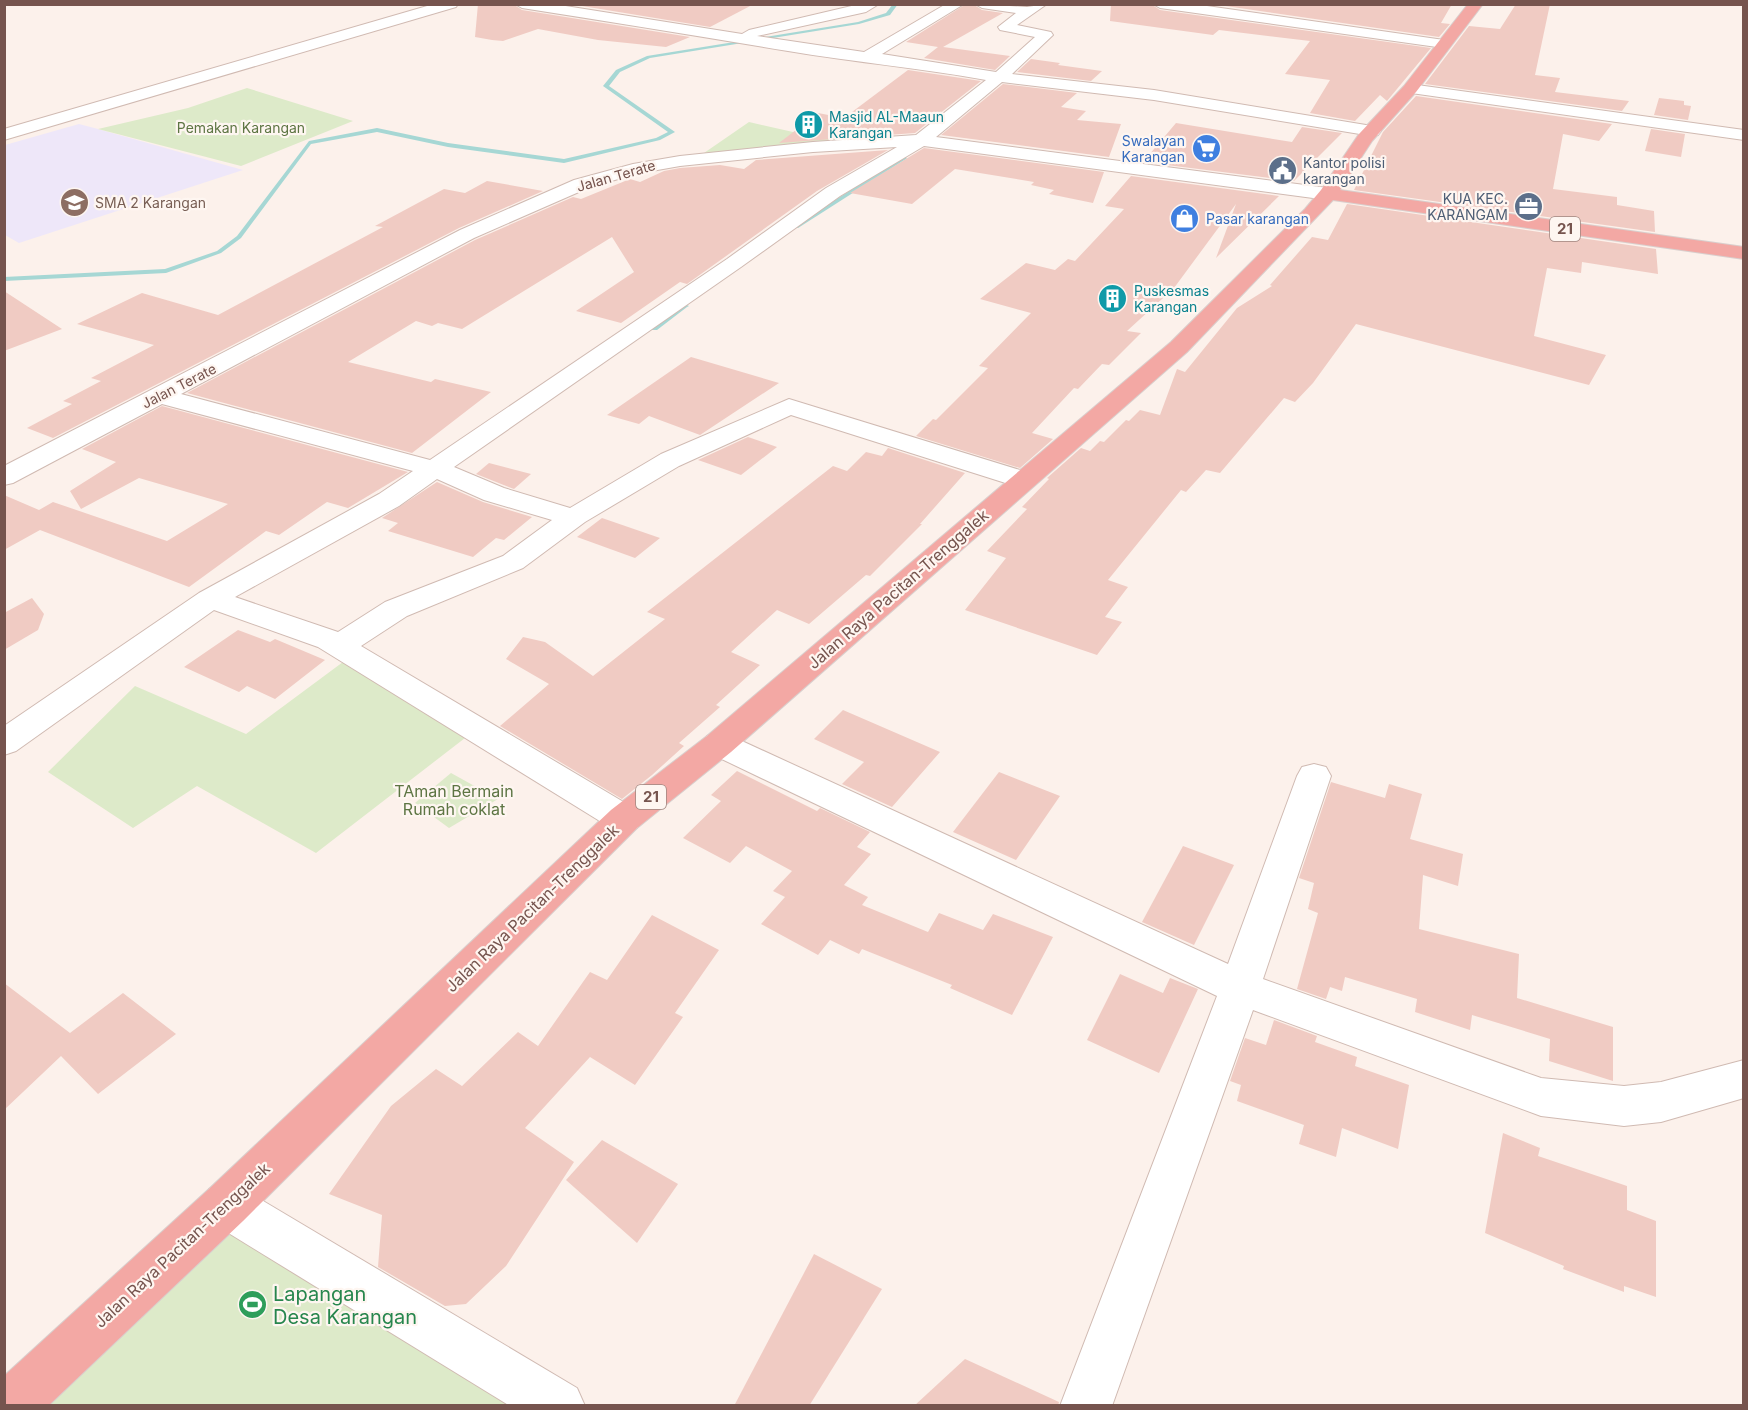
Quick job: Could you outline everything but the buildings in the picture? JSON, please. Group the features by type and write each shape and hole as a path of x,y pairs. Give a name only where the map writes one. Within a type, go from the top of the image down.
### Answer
{"highway":[{"name":"Jalan Raya Pacitan-Trenggalek","path":"10,1406 226,1205 624,819 719,744 1179,346 1320,203 1372,131 1410,89 1476,4"},
{"name":"21","path":"1320,203 1387,202 1743,253"}],"street":[{"path":"4,135 451,4"},
{"path":"522,4 999,77 1154,95 1372,131"},
{"path":"580,13 601,4"},
{"path":"738,37 861,9 872,4"},
{"path":"867,56 957,4"},
{"path":"982,4 1035,8"},
{"path":"1161,4 1444,44"},
{"path":"12,729 210,599 439,471 833,192 921,140 999,77 1046,35 1005,27 1035,8"},
{"path":"1410,89 1743,135"},
{"name":"Jalan Terate","path":"4,477 467,234 581,184 633,169 669,162 813,147 921,140 1320,203"},
{"path":"160,396 439,471 494,494 572,518"},
{"path":"339,646 396,609 513,562 572,518 670,460 789,406 1024,480"},
{"path":"210,599 301,629 339,646 624,819"},
{"path":"719,744 1239,988 1541,1097 1624,1106 1661,1102 1743,1079"},
{"path":"1086,1406 1314,776"},
{"path":"226,1205 559,1406"}],"shaded area":[{"name":"SMA 2 Karangan","path":"79,124 243,170 19,243 5,235 5,145"}],"green space":[{"name":"Pemakan Karangan","path":"247,88 353,121 241,166 98,129 188,108"},
{"path":"749,122 793,132 848,131 887,135 853,142 704,153"},
{"path":"343,662 465,738 316,853 197,786 133,828 48,772 135,686 246,734"},
{"name":"TAman Bermain Rumah coklat","path":"451,773 498,799 449,828 415,803"},
{"name":"Lapangan Desa Karangan","path":"226,1205 545,1406 13,1406"}],"waterway":[{"path":"4,279 166,271 219,252 239,237 309,143 377,130 448,145 564,161 658,139 672,132 606,86 618,71 649,57 859,23 888,14 896,4"},
{"path":"796,227 904,158"},
{"path":"654,328 685,306"}],"place":[{"name":"Masjid AL-Maaun Karangan","path":"808,125"},
{"name":"Swalayan Karangan","path":"1206,149"},
{"name":"Kantor polisi karangan","path":"1282,171"},
{"name":"SMA 2 Karangan","path":"74,203"},
{"name":"KUA KEC. KARANGAM","path":"1529,207"},
{"name":"Pasar karangan","path":"1185,219"},
{"name":"Puskesmas Karangan","path":"1113,299"},
{"name":"Lapangan Desa Karangan","path":"252,1305"}]}
